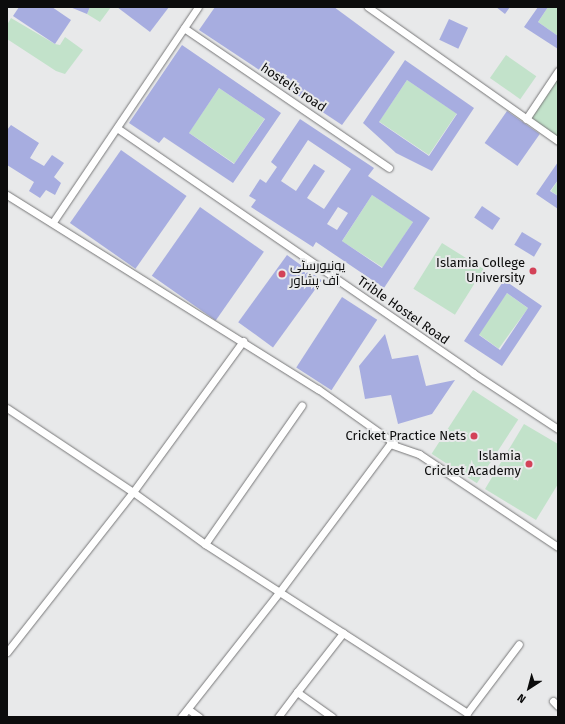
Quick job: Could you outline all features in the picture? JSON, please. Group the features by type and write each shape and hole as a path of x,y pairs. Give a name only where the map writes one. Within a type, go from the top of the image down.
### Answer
{"street":[{"path":"53,222 198,7"},
{"path":"368,7 558,141"},
{"name":"hostel's road","path":"184,28 389,168"},
{"path":"526,119 558,71"},
{"name":"Trible Hostel Road","path":"117,128 466,369 558,429"},
{"path":"7,195 53,222 243,341 318,389 394,443 424,458 558,547"},
{"path":"7,652 133,492 243,341"},
{"path":"205,544 302,405"},
{"path":"7,408 133,492 205,544 467,713 519,644"},
{"path":"181,717 280,591 386,446 394,443"},
{"path":"278,717 343,633"},
{"path":"297,692 332,717"},
{"path":"188,709 199,717"}],"green space":[{"path":"90,7 111,7 100,22 87,14"},
{"path":"548,7 558,7 558,36 538,22"},
{"path":"11,18 55,44 60,45 65,37 83,50 65,74 56,71 7,39 7,25"},
{"path":"506,55 536,76 520,99 490,78"},
{"path":"558,76 558,141 526,119"},
{"path":"407,80 457,114 429,155 379,121"},
{"path":"219,88 265,119 234,164 189,133"},
{"path":"558,180 558,196 551,191"},
{"path":"372,195 413,222 383,268 342,241"},
{"path":"442,243 484,269 455,315 413,289"},
{"path":"507,293 528,308 499,349 478,333"},
{"name":"Cricket Practice Nets","path":"473,390 518,419 477,483 432,454"},
{"name":"Islamia Cricket Academy","path":"524,424 558,444 558,484 536,520 485,489"}],"building":[{"path":"19,7 52,7 71,20 55,44 13,16"},
{"path":"70,7 90,7 87,14"},
{"path":"117,7 169,7 150,32"},
{"path":"215,7 334,7 395,52 342,125 199,30"},
{"path":"496,7 510,7 505,14"},
{"path":"538,7 548,7 538,22 558,36 558,49 524,27"},
{"path":"449,19 468,28 458,49 439,40"},
{"path":"182,45 281,113 233,183 164,137 159,143 129,123","holes":["219,88 265,119 234,164 189,133"]},
{"path":"405,60 474,108 432,171 396,153 363,123","holes":["407,80 457,114 429,156 379,122"]},
{"path":"507,111 540,134 517,166 485,143"},
{"path":"300,119 374,168 368,176 430,218 384,288 316,242 313,247 251,207 256,200 249,196 260,179 266,183 277,167 271,162","holes":["308,140 351,169 324,209 307,198 325,171 314,164 296,191 281,181","372,195 413,222 382,268 342,241","338,207 348,213 337,230 327,224"]},
{"path":"11,125 39,143 30,158 44,166 52,155 64,163 54,177 61,183 55,195 46,190 40,198 29,191 34,182 7,165 7,130"},
{"path":"121,150 187,196 135,269 70,223"},
{"path":"558,162 558,180 550,191 558,196 558,209 536,194"},
{"path":"482,206 500,218 492,230 474,218"},
{"path":"200,207 264,252 216,321 152,276"},
{"path":"522,232 542,244 534,257 514,245"},
{"path":"287,255 322,280 273,347 238,322"},
{"path":"504,280 542,306 502,366 464,341","holes":["507,293 528,308 500,350 479,335"]},
{"path":"342,297 377,320 331,390 296,367"},
{"path":"385,334 392,359 418,355 426,386 455,380 432,414 398,424 391,395 365,399 359,366"}],"place":[{"name":"Islamia College University","path":"533,271"},
{"name":"یونیورسٹی آف پشاور","path":"282,274"},
{"name":"Cricket Practice Nets","path":"474,436"},
{"name":"Islamia Cricket Academy","path":"529,464"}]}
